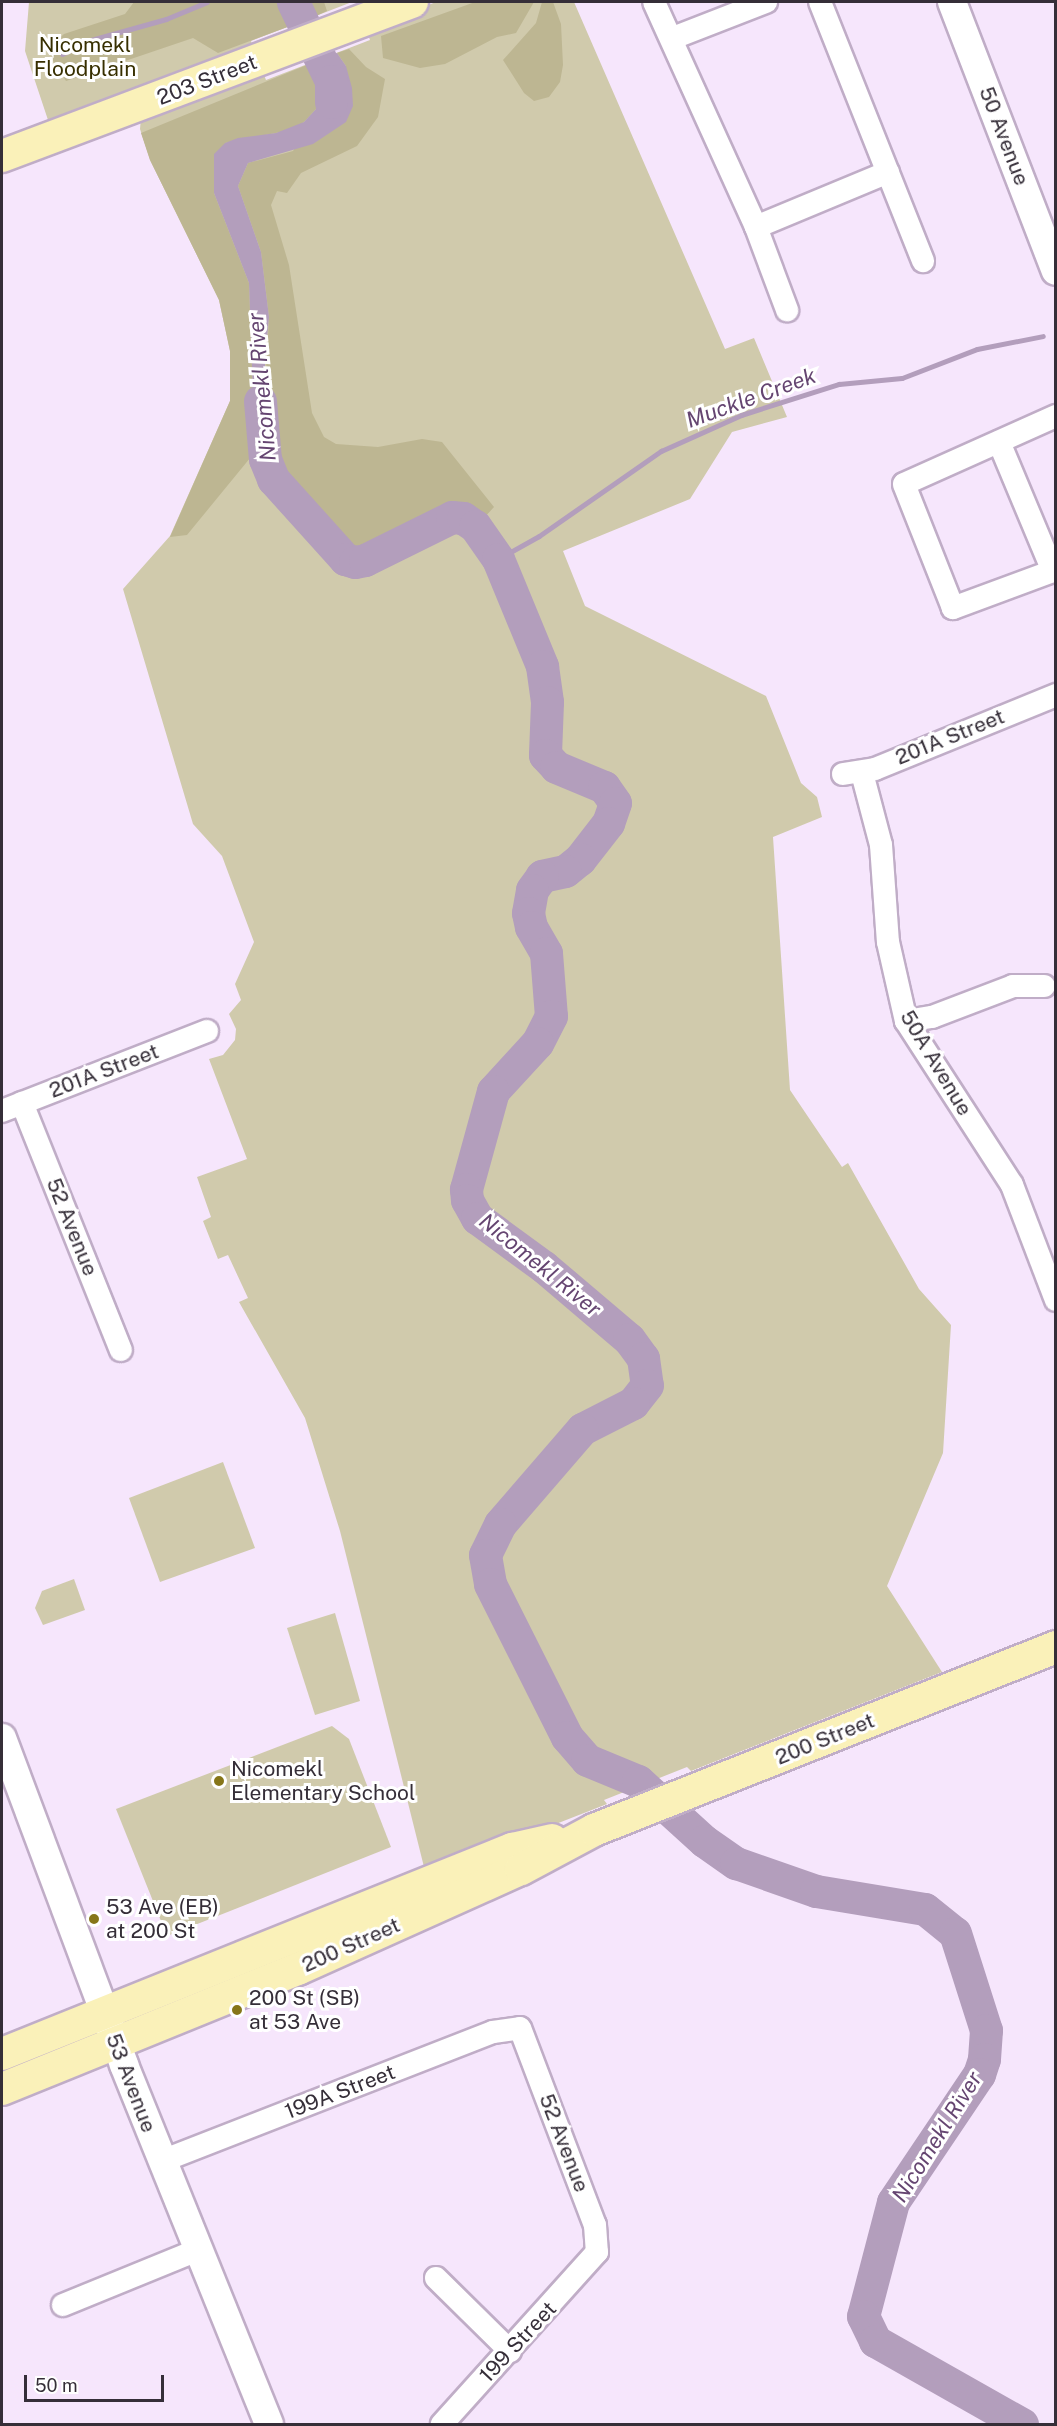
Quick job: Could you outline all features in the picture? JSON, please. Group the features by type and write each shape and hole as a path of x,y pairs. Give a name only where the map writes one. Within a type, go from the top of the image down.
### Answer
{"main road":[{"name":"203 Street","path":"2,156 412,2"},
{"name":"200 Street","path":"2,2089 298,1969 521,1869 606,1825 1056,1647"},
{"name":"200 Street","path":"2,2054 512,1849 606,1825"}],"street":[{"path":"654,2 673,38 756,227 787,310"},
{"path":"673,38 766,2"},
{"path":"820,2 922,261"},
{"name":"50 Avenue","path":"952,2 1052,254"},
{"path":"756,227 888,172"},
{"path":"999,441 1053,571 953,608 904,484 999,441 1056,416"},
{"name":"201A Street","path":"853,774 1056,695"},
{"name":"50A Avenue","path":"853,774 881,845 888,942 906,1020 1012,1185 1056,1300"},
{"path":"906,1020 932,1017 1013,986 1044,986"},
{"name":"201A Street","path":"12,1107 207,1031"},
{"name":"52 Avenue","path":"12,1107 121,1350"},
{"name":"53 Avenue","path":"2,1738 116,2044 269,2424"},
{"name":"52 Avenue","path":"519,2028 596,2225 598,2243 594,2260"},
{"name":"199A Street","path":"162,2161 494,2032 519,2028"},
{"path":"63,2305 198,2250"},
{"name":"199 Street","path":"442,2424 594,2260"},
{"path":"436,2278 510,2351"}],"green space":[{"name":"Nicomekl Floodplain","path":"29,2 352,2 251,41 255,52 51,129 25,51"},
{"path":"134,2 276,2 293,25 218,53 193,38 66,81 53,61 52,45 64,34 125,14"},
{"path":"308,2 324,2 327,11 316,16"},
{"path":"436,2 574,2 725,349 754,338 787,417 732,432 690,499 563,551 585,606 766,696 801,783 817,797 822,817 773,837 790,1090 842,1167 848,1163 919,1289 951,1325 943,1453 887,1586 942,1672 691,1771 687,1767 604,1800 607,1804 426,1875 340,1531 305,1418 239,1302 248,1298 228,1255 218,1259 203,1221 211,1217 197,1177 247,1159 209,1059 223,1055 235,1040 236,1029 229,1014 241,1000 235,984 254,942 222,856 193,824 123,589 170,536 230,401 230,351 219,300 150,160 140,129 141,118 262,70 266,80 370,40 366,29"},
{"path":"475,2 534,2 516,33 497,37 445,64 420,68 383,58 381,36"},
{"path":"542,2 553,2 561,24 563,65 560,82 549,97 534,101 524,93 503,60 536,23"},
{"path":"349,49 366,67 385,79 378,117 357,146 301,173 287,193 277,191 271,205 289,265 312,413 324,437 336,444 378,447 422,439 442,442 494,507 483,519 470,508 443,506 374,551 354,555 328,523 279,480 272,463 264,410 269,317 261,252 238,186 248,163 293,151 346,66 337,53"},
{"path":"314,62 322,93 316,109 304,122 291,130 225,143 214,193 249,283 255,452 187,535 170,537 230,401 230,351 219,300 150,160 141,133"},
{"path":"223,1462 255,1548 160,1582 129,1498"},
{"path":"74,1579 85,1610 43,1625 35,1608 42,1591"},
{"path":"335,1613 360,1701 315,1715 287,1628"},
{"path":"332,1726 349,1739 391,1847 167,1936 116,1809"}],"water":[{"path":"276,2 308,2 316,16 293,25"},
{"path":"337,53 346,66 352,88 353,106 346,122 313,144 248,163 238,186 261,252 269,317 265,360 266,443 255,452 249,283 214,193 214,154 225,143 238,138 276,133 304,122 316,109 322,93 314,62"}],"waterway":[{"path":"62,54 91,40 166,19 207,2"},
{"name":"Nicomekl River","path":"293,2 331,81 331,102"},
{"name":"Muckle Creek","path":"498,559 539,536 661,451 741,415 839,384 902,378 977,349 1043,336"},
{"name":"Nicomekl River","path":"260,401 265,459 273,479 345,559 355,562 365,560 452,517 463,518 475,526 498,559 542,666 547,702 545,755 556,767 604,787 615,803 608,823 580,859 565,871 542,876 532,890 528,913 531,927 546,953 551,1016 537,1043 493,1091 466,1189 467,1200 477,1218 544,1267 629,1339 643,1358 647,1385 633,1403 582,1429 500,1524 485,1555 490,1584 567,1737 587,1760 638,1781 704,1841 736,1863 816,1891 925,1909 955,1933 986,2030 984,2059 979,2074 893,2202 863,2316 875,2341 1022,2424"}],"place":[{"name":"Nicomekl Elementary School","path":"219,1781"},
{"name":"53 Ave (EB) at 200 St","path":"94,1919"},
{"name":"200 St (SB) at 53 Ave","path":"237,2010"}]}
